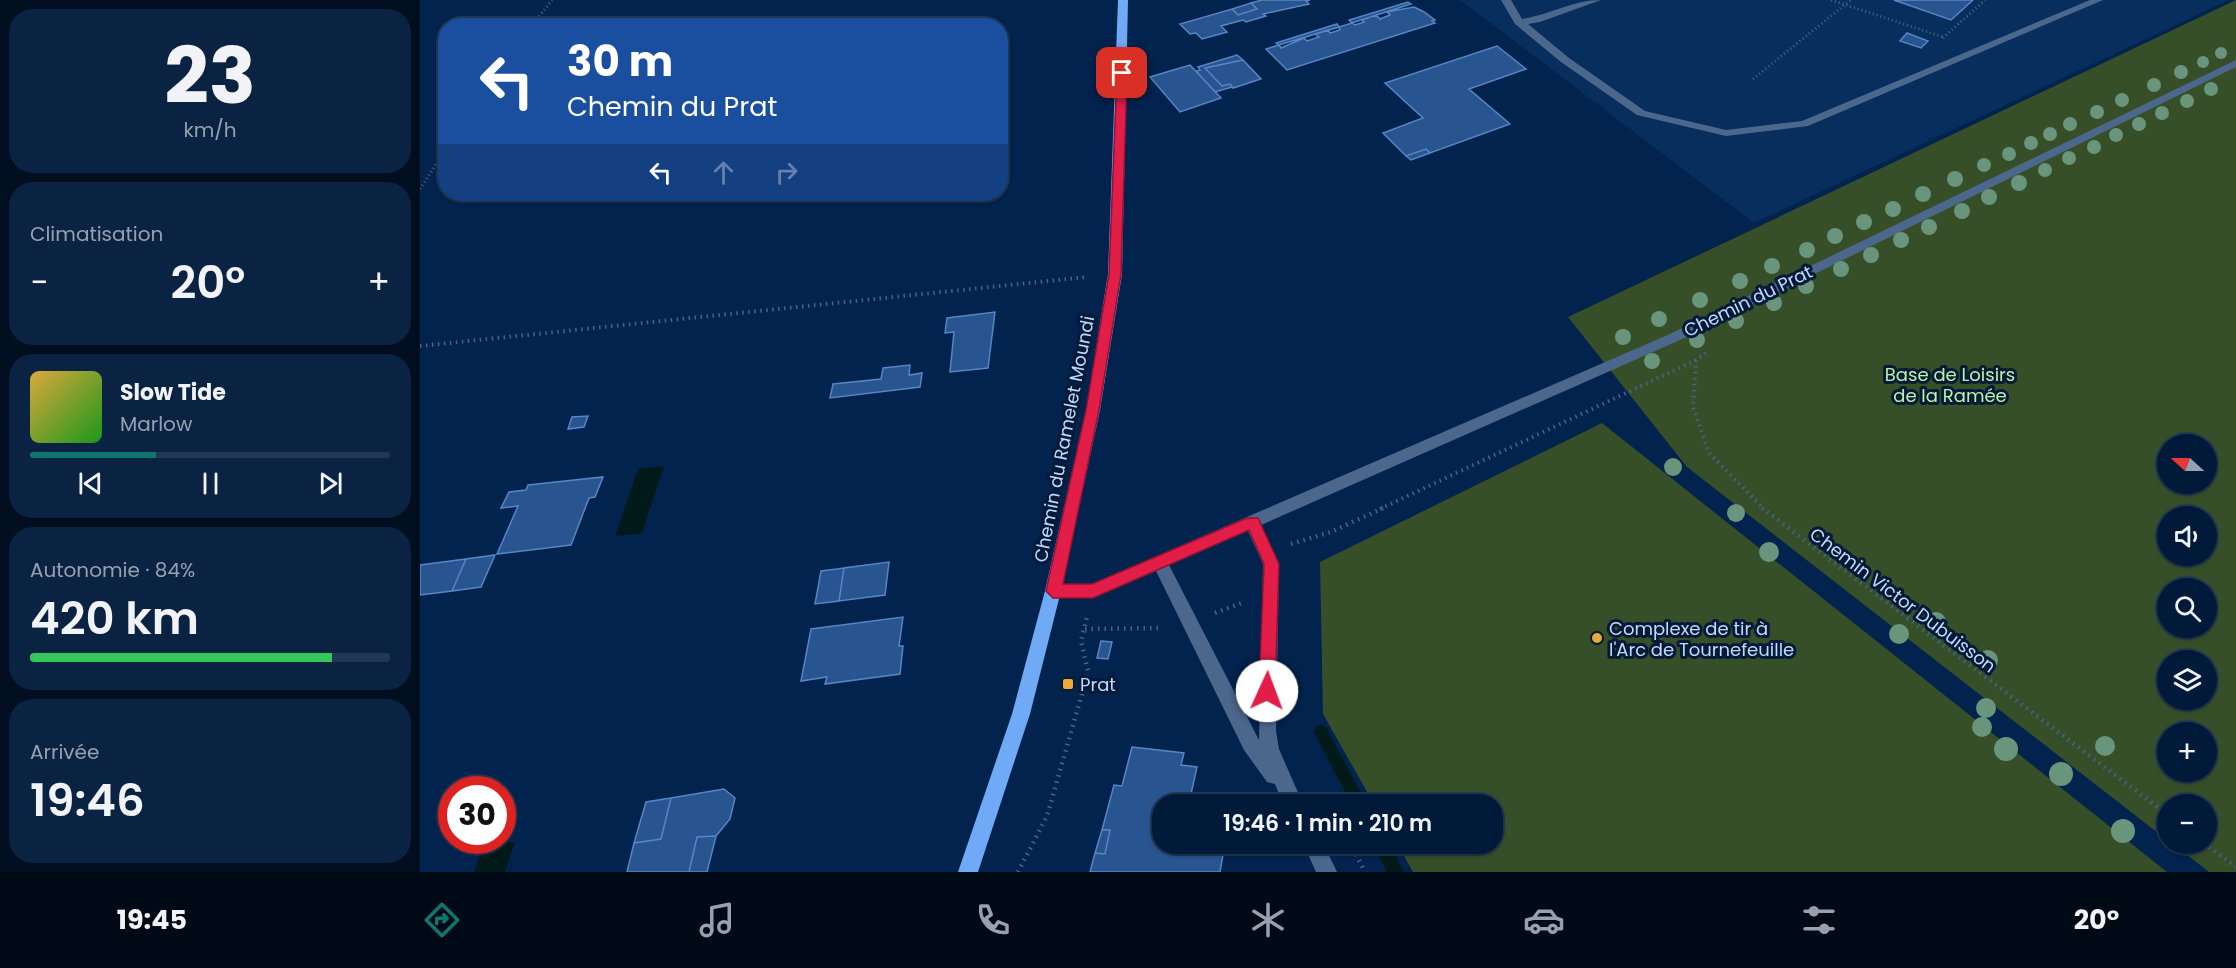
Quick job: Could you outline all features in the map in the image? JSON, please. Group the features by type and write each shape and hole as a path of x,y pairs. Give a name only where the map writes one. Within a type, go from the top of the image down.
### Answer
{"main road":[{"name":"Chemin du Ramelet Moundi","path":"968,872 1021,714 1053,591 1093,410 1115,274 1123,0"}],"street":[{"path":"1506,0 1519,22 1565,60 1641,113 1726,133 1804,124 2098,0"},
{"path":"1519,22 1536,20 1596,0"},
{"name":"Chemin du Prat","path":"1053,591 1093,591 1675,337 2236,63"},
{"path":"1252,522 1271,564 1266,714 1270,749 1288,794"},
{"path":"1160,563 1251,744 1284,786"},
{"path":"1318,854 1327,872"}],"path":[{"path":"538,18 552,0"},
{"path":"1831,0 1943,37"},
{"path":"1753,79 1851,0"},
{"path":"1938,42 1984,0"},
{"path":"420,189 438,161"},
{"path":"420,346 1115,274"},
{"name":"Chemin Victor Dubuisson","path":"1696,360 1693,407 1709,453 1769,515 2157,807"},
{"path":"1018,872 1047,816 1086,680 1088,671 1080,641 1093,591"},
{"path":"2217,853 2236,867"},
{"path":"1356,854 1365,872"}],"shaded area":[{"path":"1460,0 2229,0 1754,223"},
{"path":"664,466 642,533 615,536 638,469"},
{"path":"481,854 511,854 505,872 474,872"}],"green space":[{"name":"Base de Loisirs de la Ramée","path":"2236,0 2236,872 2209,872 2186,854 2217,854 2217,794 2157,794 2157,832 1687,467 1568,317"},
{"name":"Complexe de tir à l'Arc de Tournefeuille","path":"1602,423 2167,872 1413,872 1403,854 1503,854 1503,794 1368,794 1323,714 1320,562"}],"building":[{"path":"1262,0 1310,0 1306,1 1309,4 1263,14 1266,16 1246,22 1243,20 1221,26 1227,32 1202,39 1196,33 1190,34 1180,24 1232,9 1238,15 1257,9 1251,3"},
{"path":"1894,0 1973,0 1951,20"},
{"path":"1408,2 1411,4 1352,23 1349,20"},
{"path":"1251,3 1257,9 1238,15 1232,9"},
{"path":"1414,7 1435,20 1432,21 1435,23 1287,70 1266,49 1279,45 1281,48 1304,38 1307,41 1319,37 1315,34 1328,30 1330,33 1340,30 1339,27 1352,23 1355,25 1376,15 1380,19 1390,15 1387,12"},
{"path":"1337,24 1339,27 1279,45 1276,43"},
{"path":"1907,33 1928,41 1921,48 1900,41"},
{"path":"1497,46 1526,69 1469,89 1510,124 1430,153 1426,149 1406,156 1383,133 1423,118 1385,83"},
{"path":"1237,55 1243,60 1205,68 1222,86 1230,84 1232,87 1215,92 1196,71 1200,70 1198,67"},
{"path":"1243,60 1261,79 1233,88 1230,84 1222,86 1205,68"},
{"path":"1190,65 1221,98 1180,112 1150,77"},
{"path":"1426,149 1430,153 1411,160 1406,156"},
{"path":"995,312 988,368 950,372 954,332 945,333 947,318"},
{"path":"910,365 909,375 922,373 920,387 830,398 833,384 881,379 883,368"},
{"path":"588,416 584,427 568,429 572,417"},
{"path":"603,477 595,497 589,498 571,545 497,554 518,506 501,508 509,492 526,490 528,485"},
{"path":"495,555 481,587 452,591 466,559"},
{"path":"466,559 452,591 420,595 420,565"},
{"path":"889,562 885,595 839,601 844,568"},
{"path":"844,568 839,601 815,604 821,571"},
{"path":"903,617 899,646 903,646 900,674 825,684 827,677 801,681 811,629"},
{"path":"1101,641 1112,642 1108,659 1097,658"},
{"path":"1132,747 1184,753 1181,765 1197,767 1191,794 1152,794 1152,854 1223,854 1220,872 1090,872 1095,853 1105,854 1110,830 1102,830 1114,785 1122,786"},
{"path":"724,789 735,798 730,819 716,836 697,837 689,872 627,872 634,843 661,839 671,798"},
{"path":"671,798 661,839 634,843 646,802"},
{"path":"1102,830 1110,830 1105,854 1095,853"},
{"path":"716,836 707,872 689,872 697,837"}],"waterway":[{"path":"1321,732 1354,794"},
{"path":"1386,854 1396,872"}],"place":[{"name":"Complexe de tir à l'Arc de Tournefeuille","path":"1597,638"},
{"name":"Prat","path":"1068,684"}],"route":[{"path":"1122,73 1115,274 1093,410 1053,591 1093,591 1252,522 1267,550 1271,564 1267,691"}]}
